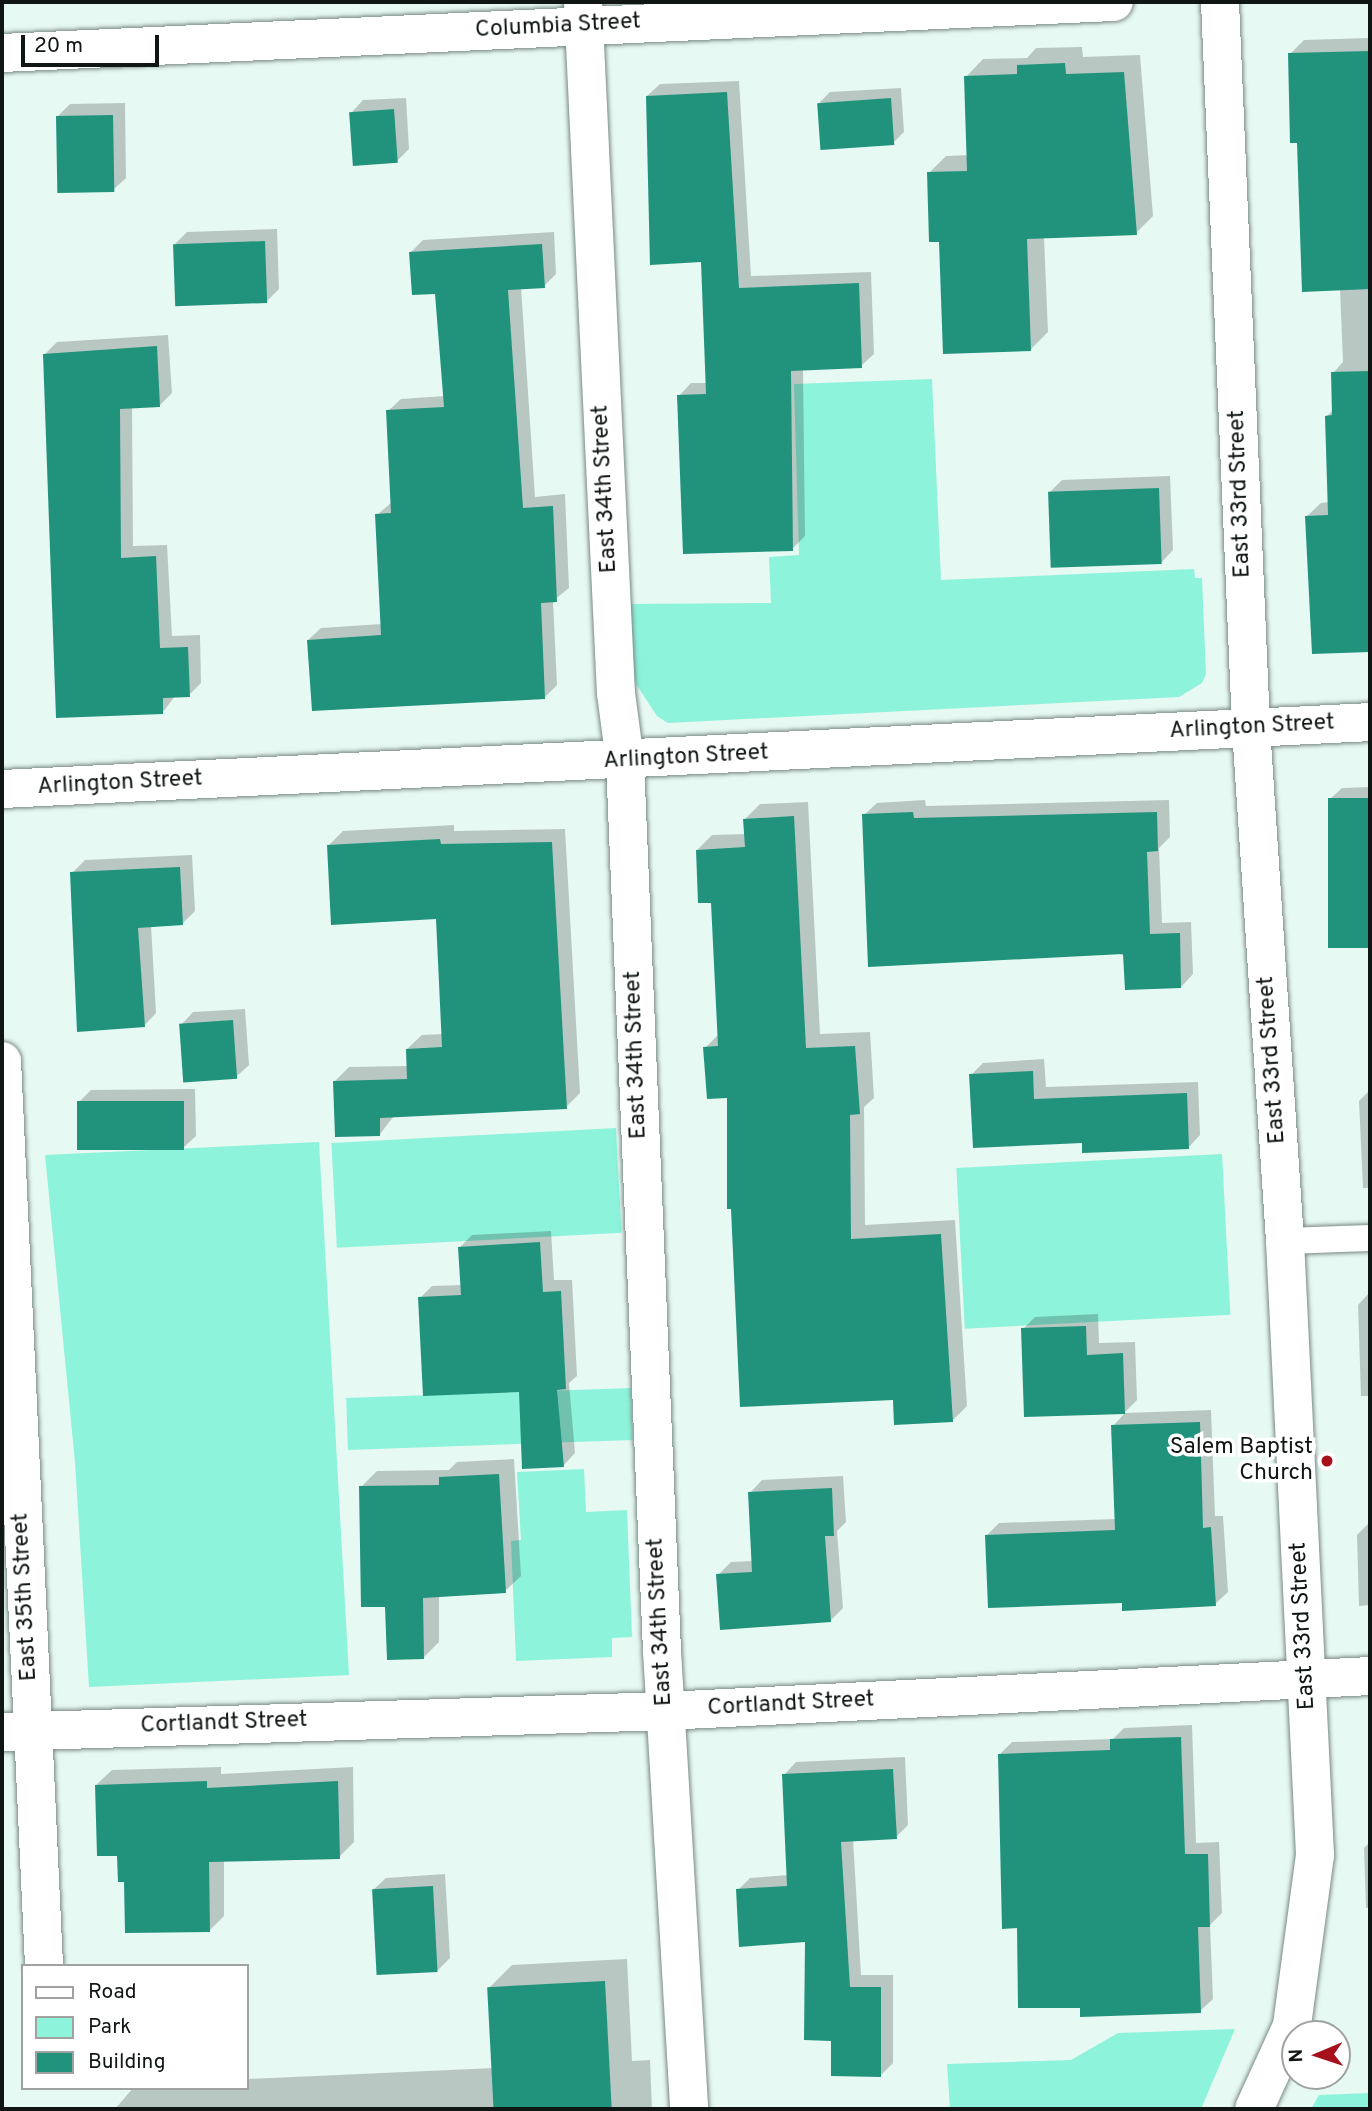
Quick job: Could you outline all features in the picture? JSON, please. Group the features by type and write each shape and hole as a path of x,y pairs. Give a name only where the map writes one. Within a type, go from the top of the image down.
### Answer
{"street":[{"name":"Columbia Street","path":"2,53 584,14 1114,2"},
{"name":"East 33rd Street","path":"1220,2 1251,728 1285,1241 1315,1855 1292,2026 1254,2109"},
{"name":"East 34th Street","path":"584,14 616,693 625,761 666,1712 689,2109"},
{"name":"Arlington Street","path":"2,789 625,761 1370,722"},
{"name":"East 35th Street","path":"2,1061 17,1731 44,1964"},
{"name":"Cortlandt Street","path":"17,1731 666,1712 1370,1676"}],"lane":[{"path":"1285,1241 1370,1238"}],"green space":[{"path":"932,379 941,580 1194,569 1195,578 1202,578 1206,674 1202,683 1179,697 668,723 657,716 634,681 631,604 771,603 769,557 799,555 794,384"},
{"path":"616,1128 621,1233 337,1248 331,1143"},
{"path":"319,1142 349,1675 89,1687 75,1462 45,1155"},
{"path":"1222,1154 1230,1315 965,1329 956,1168"},
{"path":"631,1388 633,1440 348,1450 346,1398"},
{"path":"584,1469 586,1512 627,1510 632,1637 612,1638 612,1657 516,1661 511,1541 521,1540 517,1472"},
{"path":"1235,2029 1201,2109 950,2109 947,2064 1071,2060 1118,2033"},
{"path":"1370,2093 1370,2109 1311,2109 1319,2095"}],"building":[{"path":"1370,51 1370,289 1302,292 1297,143 1290,143 1288,53"},
{"path":"1065,63 1066,74 1124,72 1137,235 1027,239 1031,351 943,354 939,242 929,242 927,172 967,171 964,76 1017,74 1017,65"},
{"path":"727,92 739,288 859,283 862,368 791,371 793,551 683,554 677,395 706,394 701,262 650,265 646,96"},
{"path":"891,98 894,145 820,150 817,103"},
{"path":"394,109 398,163 353,166 349,112"},
{"path":"113,115 114,192 57,193 56,116"},
{"path":"265,241 267,303 175,306 173,244"},
{"path":"542,244 545,288 508,290 523,508 553,506 557,602 541,603 545,699 312,711 307,640 381,635 375,514 391,513 386,410 444,407 435,294 412,295 409,252"},
{"path":"157,346 160,407 120,409 121,558 156,556 160,648 188,647 190,697 163,698 163,714 56,718 43,354"},
{"path":"1370,371 1370,652 1312,654 1305,516 1328,515 1325,416 1332,415 1331,372"},
{"path":"1159,488 1162,564 1051,568 1048,492"},
{"path":"1328,798 1370,798 1370,948 1328,948"},
{"path":"913,812 914,818 1157,812 1158,851 1147,852 1150,934 1180,933 1181,988 1125,990 1123,954 868,967 862,814"},
{"path":"794,816 806,1048 855,1046 860,1114 850,1115 851,1239 941,1234 953,1422 894,1425 893,1400 740,1407 731,1209 727,1209 727,1098 707,1099 703,1047 718,1046 711,903 698,903 696,850 745,847 743,819"},
{"path":"440,839 441,844 552,842 567,1109 380,1118 380,1136 335,1137 333,1081 407,1079 406,1049 442,1047 436,919 331,925 327,845"},
{"path":"180,867 183,925 138,928 145,1027 77,1032 70,872"},
{"path":"233,1020 237,1079 183,1083 179,1024"},
{"path":"1033,1071 1034,1099 1187,1093 1189,1149 1082,1153 1082,1143 973,1148 969,1074"},
{"path":"77,1101 184,1101 184,1150 77,1150"},
{"path":"540,1242 543,1292 561,1291 566,1389 557,1390 564,1467 522,1469 519,1392 423,1396 418,1297 461,1295 458,1247"},
{"path":"1086,1326 1087,1355 1123,1353 1125,1414 1024,1417 1021,1328"},
{"path":"1200,1422 1203,1528 1211,1527 1216,1606 1122,1611 1122,1603 988,1608 985,1535 1115,1530 1111,1425"},
{"path":"499,1474 506,1593 423,1598 424,1659 387,1660 385,1607 361,1607 359,1486 439,1485 439,1477"},
{"path":"832,1488 834,1536 825,1536 831,1622 720,1630 716,1574 752,1572 748,1492"},
{"path":"1181,1737 1185,1854 1208,1854 1210,1927 1198,1927 1201,2013 1080,2017 1080,2008 1018,2008 1017,1928 1002,1929 998,1754 1110,1750 1110,1739"},
{"path":"893,1769 897,1839 841,1842 850,1987 881,1987 881,2077 831,2076 831,2041 804,2040 805,1942 739,1947 736,1889 787,1886 782,1774"},
{"path":"207,1781 207,1788 338,1781 340,1859 209,1862 210,1932 125,1933 124,1882 118,1882 117,1856 97,1856 95,1785"},
{"path":"433,1886 438,1972 377,1975 372,1889"},
{"path":"605,1981 612,2109 494,2109 487,1987"}],"place":[{"name":"Salem Baptist Church","path":"1327,1461"}]}
